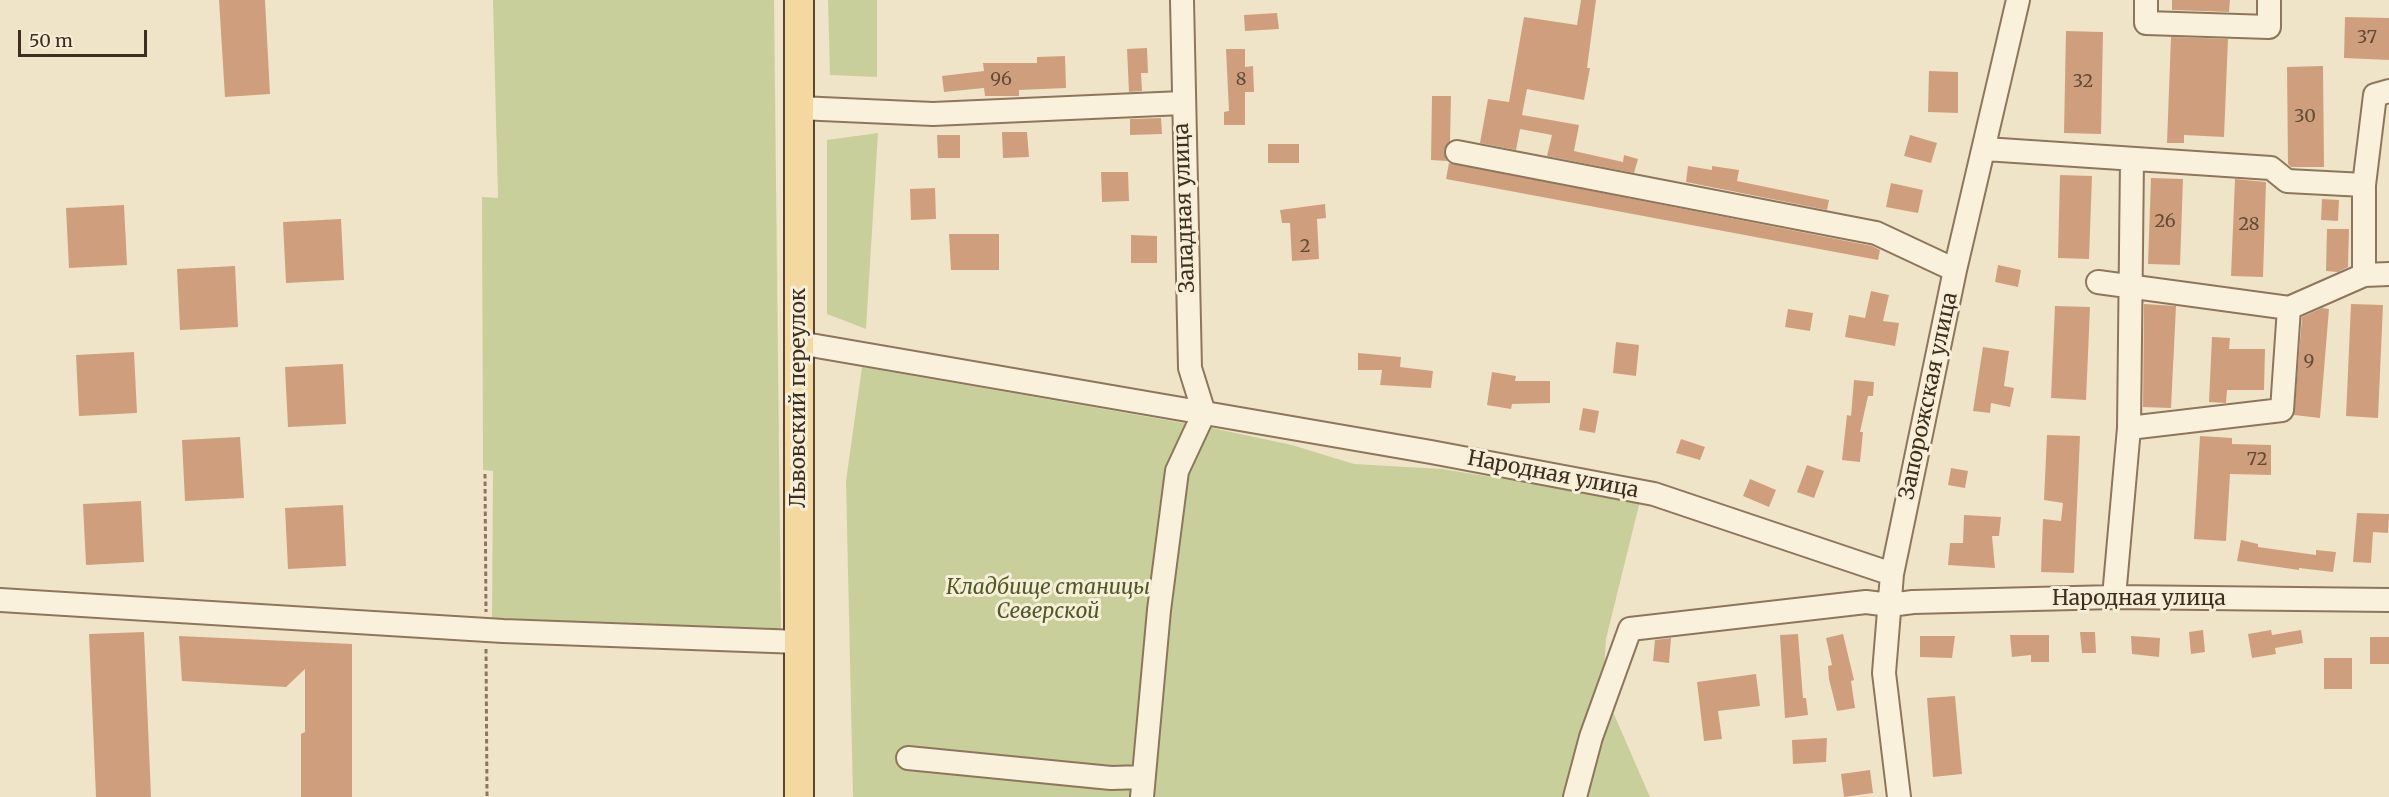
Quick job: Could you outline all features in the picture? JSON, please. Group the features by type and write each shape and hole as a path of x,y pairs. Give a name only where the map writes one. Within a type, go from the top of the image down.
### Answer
{"main road":[{"name":"Львовский переулок","path":"799,0 799,797"}],"street":[{"name":"Западная улица","path":"1182,0 1182,103 1190,368 1204,413"},
{"name":"Запорожская улица","path":"1899,797 1884,672 1892,574 1955,270 2018,0"},
{"path":"2146,0 2146,23 2269,27 2269,0"},
{"path":"2364,275 2364,185 2375,95 2389,91"},
{"path":"800,108 933,114 1182,103"},
{"path":"1985,149 2271,168 2287,181 2364,185"},
{"path":"1457,152 1876,233 1955,270"},
{"path":"2114,597 2128,428 2132,159"},
{"path":"2098,282 2289,308 2364,275 2389,274"},
{"path":"2128,428 2282,410 2289,308"},
{"name":"Народная улица","path":"799,343 1443,454 1654,494 1892,574"},
{"path":"908,758 1111,778 1142,787 1159,610 1177,471 1204,413"},
{"name":"Народная улица","path":"1575,797 1591,737 1630,629 1866,602 1890,605 2114,597 2389,600"},
{"path":"0,600 503,631 799,642"}],"green space":[{"path":"493,0 774,0 781,629 492,618 493,471 483,470 482,197 498,198"},
{"path":"828,0 877,0 877,77 830,75"},
{"path":"878,133 866,329 827,314 827,140"},
{"name":"Кладбище станицы Северской","path":"862,367 1212,428 1292,445 1354,464 1442,469 1640,501 1606,639 1603,689 1650,797 853,797 846,481"}],"building":[{"path":"219,0 265,0 270,94 225,97"},
{"path":"1581,0 1596,0 1587,68 1590,68 1584,100 1527,89 1522,115 1579,125 1574,151 1623,162 1624,155 1638,159 1634,173 1547,156 1552,135 1520,129 1516,150 1480,143 1488,99 1509,102 1524,17 1577,25"},
{"path":"2172,0 2230,0 2229,12 2172,10"},
{"path":"1277,13 1279,29 1245,31 1244,15"},
{"path":"2345,17 2389,18 2389,60 2344,58"},
{"path":"2066,31 2103,32 2101,134 2064,133"},
{"path":"2171,37 2228,39 2224,137 2184,135 2184,143 2167,143"},
{"path":"1147,48 1148,73 1141,73 1142,91 1129,92 1127,49"},
{"path":"1226,49 1245,49 1245,67 1253,66 1254,92 1245,92 1245,125 1224,125 1224,112 1229,111"},
{"path":"1065,56 1066,88 1019,90 1019,96 985,96 984,88 944,92 942,76 984,71 983,63 1037,63 1037,57"},
{"path":"2323,66 2324,167 2291,167 2288,164 2287,67"},
{"path":"1929,71 1958,72 1958,113 1928,112"},
{"path":"1432,96 1451,96 1450,141 1444,150 1447,161 1431,160"},
{"path":"1161,118 1162,134 1130,135 1130,119"},
{"path":"1002,132 1027,132 1029,157 1003,158"},
{"path":"937,135 960,135 960,158 938,158"},
{"path":"1910,135 1937,143 1931,163 1904,156"},
{"path":"1268,144 1299,144 1299,163 1268,163"},
{"path":"1449,163 1872,246 1880,250 1878,260 1446,179"},
{"path":"1688,166 1712,170 1712,166 1739,170 1737,181 1829,200 1827,210 1686,182"},
{"path":"1101,172 1128,172 1129,201 1102,202"},
{"path":"2060,175 2092,176 2089,259 2058,258"},
{"path":"2151,178 2183,179 2180,265 2148,264"},
{"path":"2235,179 2266,182 2263,277 2231,276"},
{"path":"1891,183 1923,190 1918,213 1886,207"},
{"path":"935,188 936,219 911,220 910,189"},
{"path":"2322,199 2339,200 2338,221 2321,220"},
{"path":"1325,204 1326,218 1317,219 1319,259 1292,261 1290,223 1282,223 1280,210"},
{"path":"124,205 127,265 69,268 66,208"},
{"path":"341,219 344,280 286,283 283,222"},
{"path":"2327,229 2349,229 2348,267 2338,272 2326,271"},
{"path":"949,234 999,234 999,270 951,270"},
{"path":"1131,235 1157,236 1157,263 1131,263"},
{"path":"1998,265 2021,270 2018,287 1995,282"},
{"path":"235,266 238,327 180,330 177,269"},
{"path":"1871,291 1889,295 1883,321 1899,323 1895,346 1845,337 1849,315 1865,318"},
{"path":"2144,304 2176,306 2171,408 2143,407"},
{"path":"2351,304 2383,305 2378,418 2346,416"},
{"path":"2055,306 2090,307 2086,400 2051,398"},
{"path":"2322,308 2329,309 2320,418 2294,415 2302,317"},
{"path":"1788,309 1813,313 1810,331 1785,327"},
{"path":"2212,337 2230,338 2229,349 2265,349 2264,390 2227,390 2226,403 2209,402"},
{"path":"1616,342 1639,345 1636,376 1613,373"},
{"path":"1983,347 2009,351 2004,386 2014,388 2010,407 1991,403 1990,413 1973,411"},
{"path":"134,352 137,413 79,416 76,355"},
{"path":"1358,353 1401,357 1400,367 1433,371 1431,388 1380,385 1382,370 1358,370"},
{"path":"343,364 346,424 288,427 285,367"},
{"path":"1492,372 1516,376 1515,381 1550,381 1550,403 1512,404 1511,409 1487,405"},
{"path":"1854,380 1874,382 1873,396 1868,396 1860,432 1863,432 1860,462 1842,460 1847,415 1851,416"},
{"path":"1583,408 1599,411 1595,433 1579,430"},
{"path":"2047,435 2080,436 2074,573 2041,572 2043,519 2061,521 2063,503 2044,500"},
{"path":"2200,436 2232,438 2232,444 2271,445 2271,475 2230,474 2226,541 2194,539"},
{"path":"240,437 244,498 185,501 182,440"},
{"path":"1681,439 1705,447 1700,460 1676,453"},
{"path":"1807,465 1824,471 1814,498 1797,492"},
{"path":"1951,468 1968,471 1965,488 1948,485"},
{"path":"1750,479 1776,490 1769,507 1743,496"},
{"path":"141,501 144,562 86,565 83,504"},
{"path":"343,505 346,566 288,569 285,508"},
{"path":"2357,513 2389,514 2388,533 2373,532 2371,563 2353,562"},
{"path":"1964,515 2001,517 1999,536 1992,536 1995,568 1948,565 1950,543 1963,543"},
{"path":"2241,540 2258,544 2258,547 2316,555 2316,550 2336,552 2333,572 2299,568 2299,570 2237,561"},
{"path":"2203,630 2205,652 2191,654 2189,632"},
{"path":"2271,630 2272,635 2301,630 2303,643 2275,648 2276,654 2252,658 2248,634"},
{"path":"144,632 151,797 96,797 89,634"},
{"path":"2080,632 2095,632 2096,653 2082,653"},
{"path":"1798,634 1803,698 1806,698 1808,715 1785,718 1780,635"},
{"path":"1843,634 1854,680 1851,681 1855,708 1837,711 1829,679 1828,666 1832,665 1826,638"},
{"path":"2010,635 2049,635 2049,662 2031,662 2031,655 2012,657"},
{"path":"179,636 352,644 352,797 301,797 301,734 305,732 305,669 286,687 182,681"},
{"path":"1920,636 1955,636 1952,658 1920,657"},
{"path":"2131,636 2160,638 2159,657 2132,654"},
{"path":"2370,637 2389,637 2389,664 2370,664"},
{"path":"1671,638 1669,663 1653,661 1655,640"},
{"path":"2324,658 2352,658 2352,689 2324,689"},
{"path":"1756,674 1760,706 1718,711 1722,739 1704,741 1697,682"},
{"path":"1955,696 1962,774 1933,777 1927,698"},
{"path":"1827,738 1826,762 1793,764 1792,740"},
{"path":"1870,770 1873,793 1844,797 1841,774"}]}
